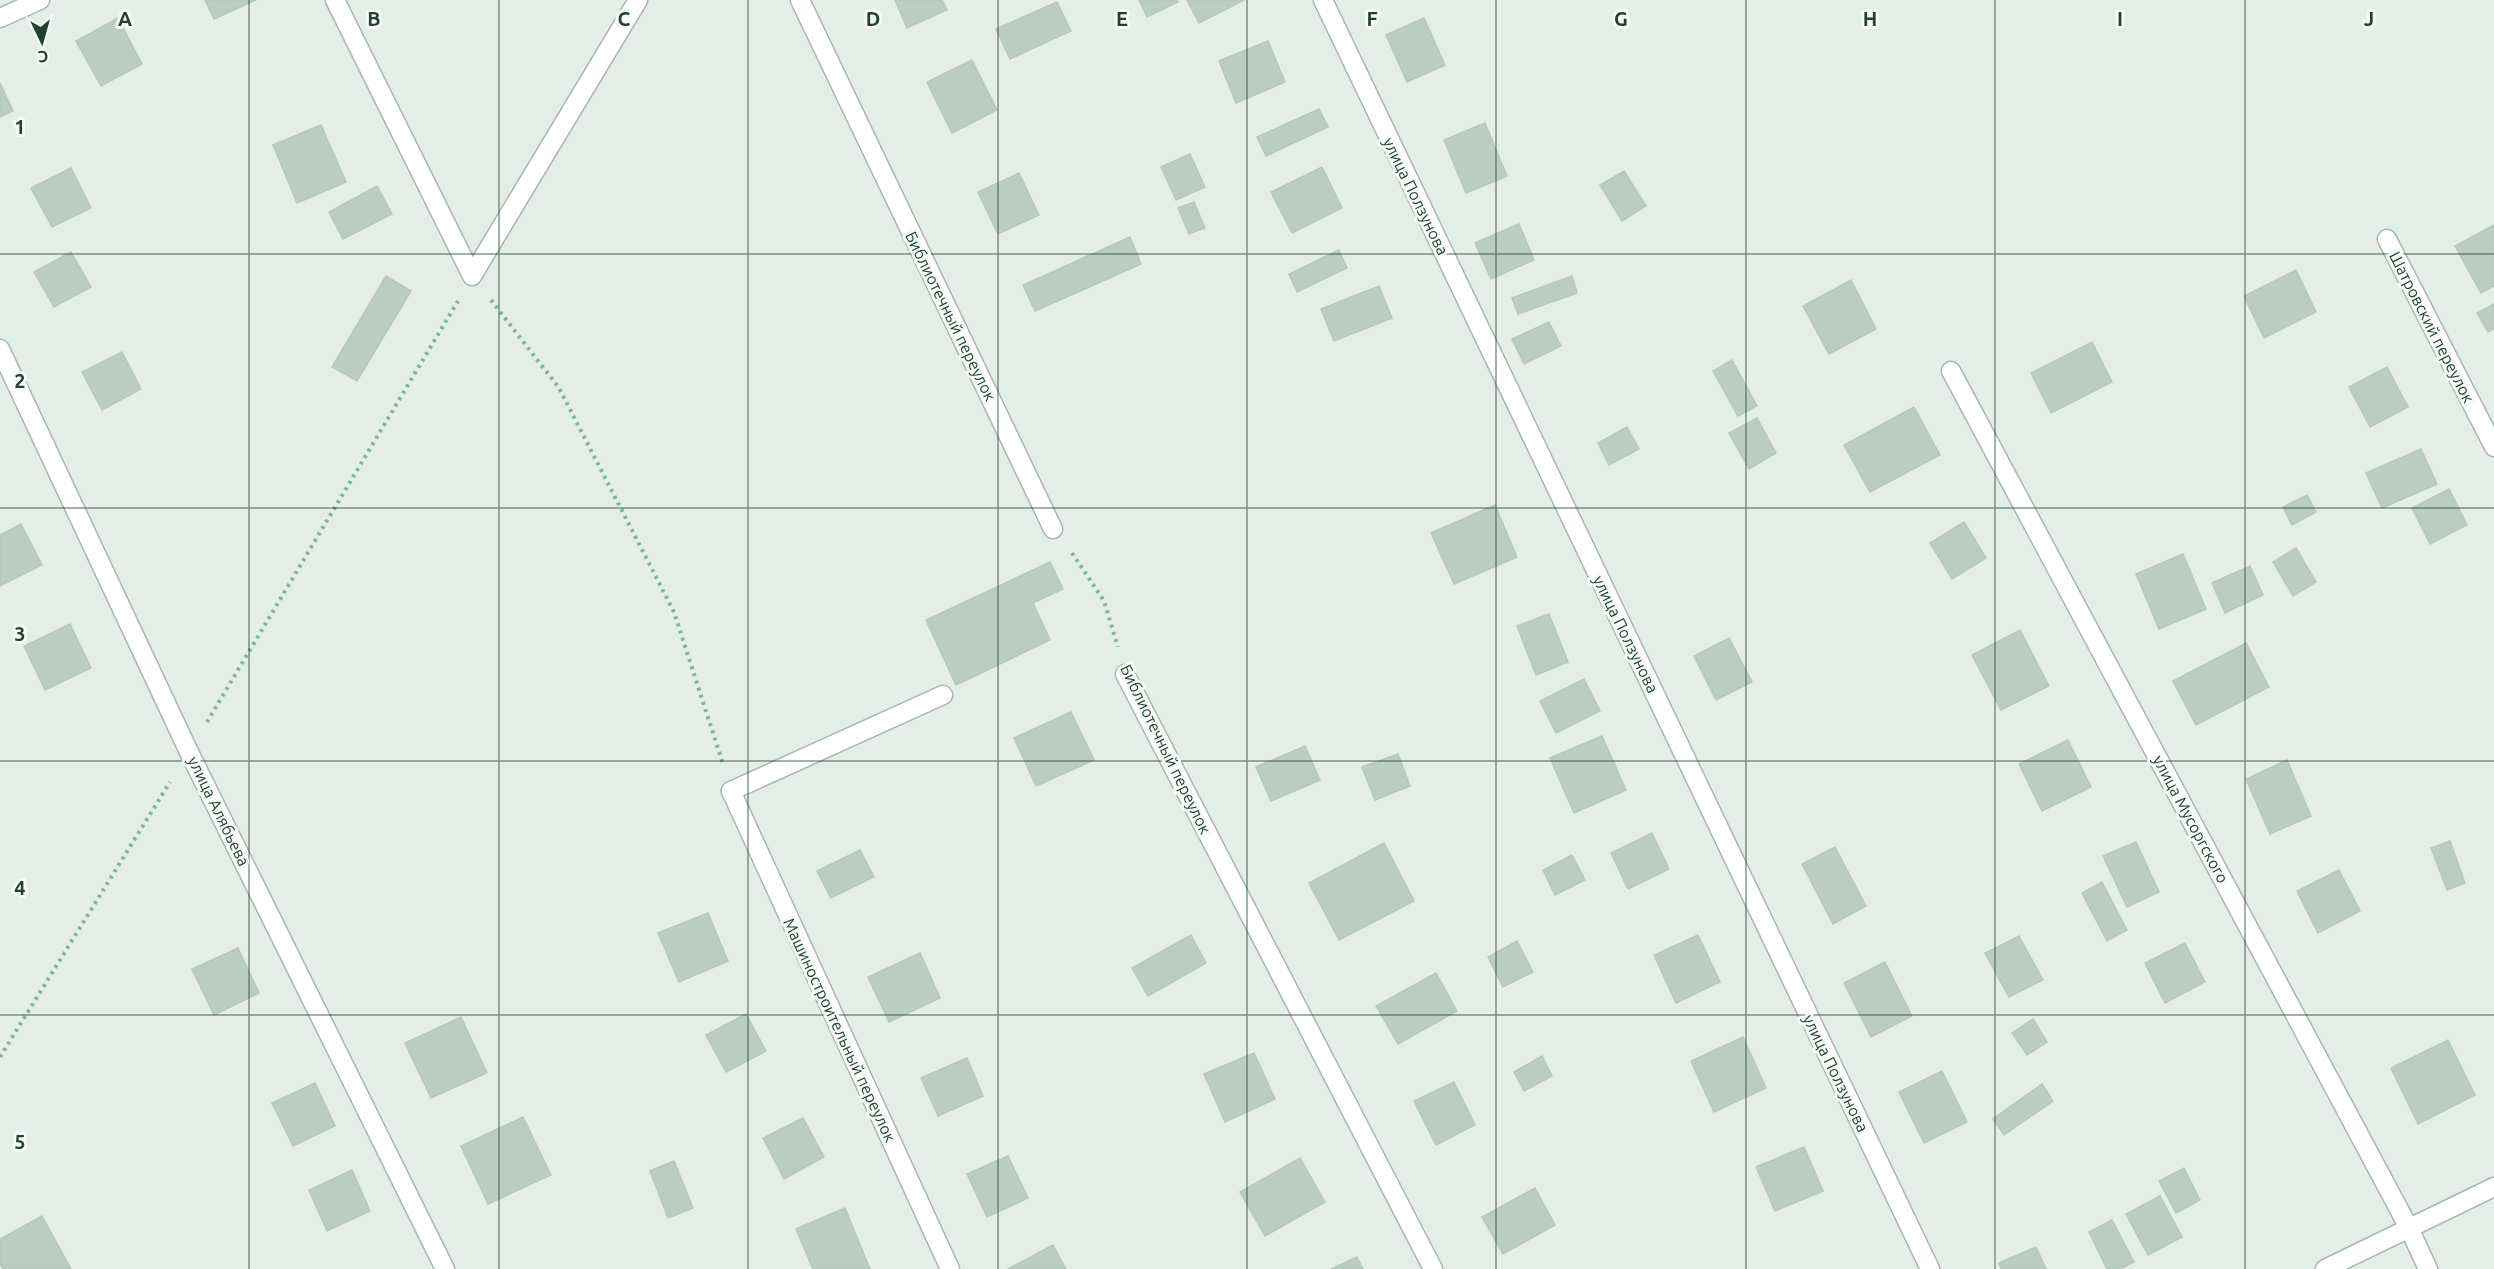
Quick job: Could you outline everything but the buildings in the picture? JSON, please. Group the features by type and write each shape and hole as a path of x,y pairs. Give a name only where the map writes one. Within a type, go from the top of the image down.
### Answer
{"street":[{"path":"0,18 40,0"},
{"path":"335,0 472,276"},
{"path":"472,276 638,0"},
{"name":"Библиотечный переулок","path":"800,0 1053,529"},
{"name":"улица Ползунова","path":"1323,0 1930,1269"},
{"name":"Шатровский переулок","path":"2386,238 2494,447"},
{"name":"улица Алябьева","path":"0,349 189,752 446,1269"},
{"name":"улица Мусоргского","path":"1951,371 2409,1228 2428,1269"},
{"name":"Библиотечный переулок","path":"1125,674 1433,1269"},
{"path":"731,791 943,695"},
{"name":"Машиностроительный переулок","path":"731,791 950,1269"},
{"path":"2325,1269 2494,1187"}],"path":[{"path":"0,1057 189,752 472,276 559,388 674,612 731,791"},
{"name":"Библиотечный переулок","path":"1053,529 1089,575 1104,601 1125,674"}]}
